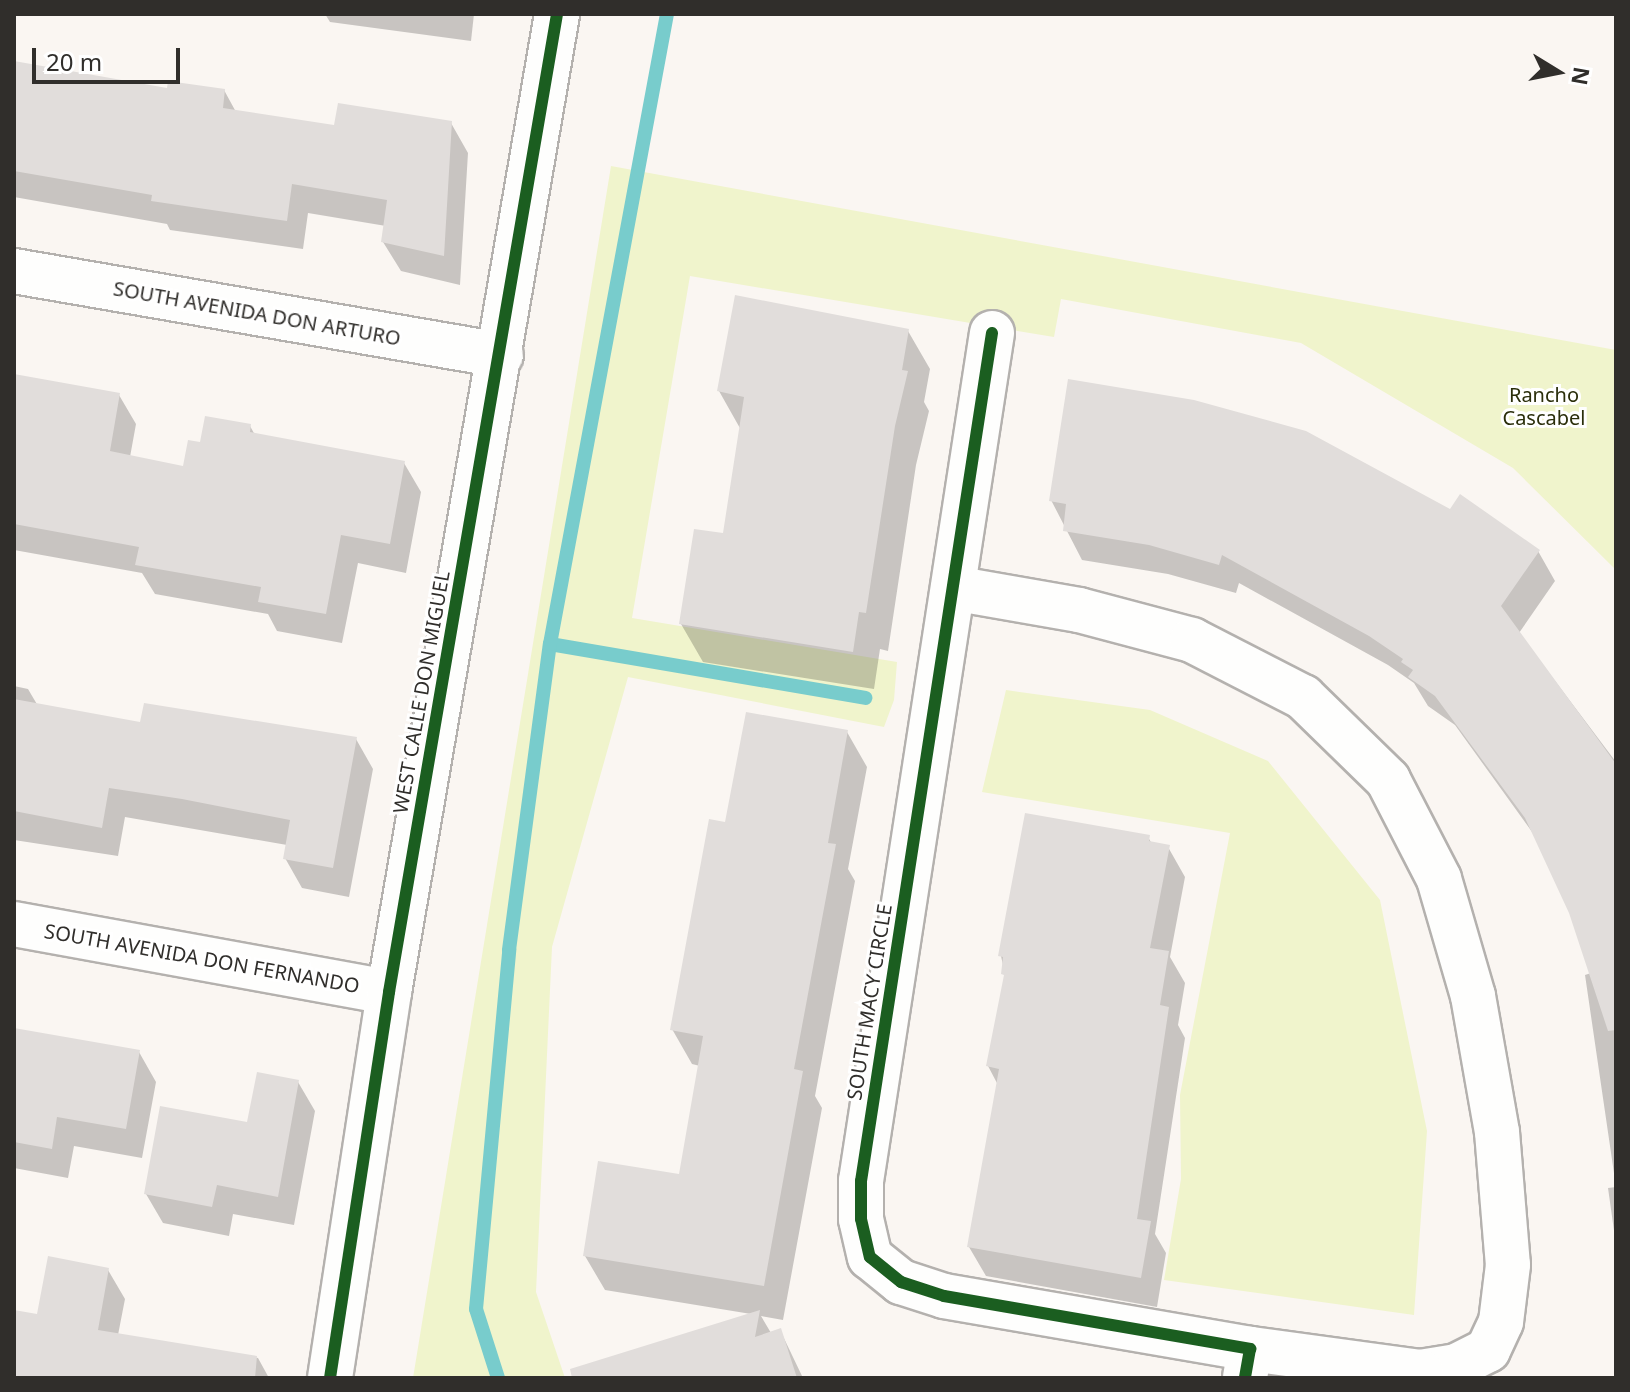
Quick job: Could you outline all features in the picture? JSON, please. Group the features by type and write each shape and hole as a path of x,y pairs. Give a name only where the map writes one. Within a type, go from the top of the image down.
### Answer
{"street":[{"name":"WEST CALLE DON MIGUEL","path":"330,1378 389,992 501,355 557,14"},
{"name":"SOUTH AVENIDA DON ARTURO","path":"14,271 501,355"},
{"name":"SOUTH MACY CIRCLE","path":"953,588 1079,610 1192,640 1303,697 1388,780 1439,879 1473,996 1497,1132 1508,1265 1499,1364 1421,1372 1247,1364 944,1296 901,1282 870,1257 861,1219 861,1181 992,333"},
{"name":"SOUTH AVENIDA DON FERNANDO","path":"14,924 389,992"}],"green space":[{"name":"Rancho Cascabel","path":"611,166 1616,350 1616,570 1513,468 1301,343 1061,299 1054,337 690,276 632,618 897,662 894,700 884,727 628,677 552,947 536,1292 565,1378 413,1378"},
{"path":"1006,690 1150,710 1268,761 1380,900 1427,1131 1414,1315 1164,1280 1181,1179 1180,1095 1230,833 982,792"}],"building":[{"path":"14,61 167,88 168,81 225,89 223,108 334,125 338,103 452,121 444,256 381,242 387,200 292,184 287,221 151,201 152,195 14,171"},
{"path":"735,295 909,329 902,370 908,371 895,426 866,613 859,612 853,652 679,624 694,529 723,533 744,397 717,391"},
{"path":"14,374 120,393 110,451 183,466 188,440 200,442 205,416 251,424 250,432 405,461 390,544 341,535 326,614 258,602 261,587 135,565 139,547 14,524"},
{"path":"1068,379 1194,400 1306,431 1450,509 1460,494 1540,550 1501,606 1616,764 1616,1030 1608,1031 1569,913 1525,818 1435,696 1408,677 1413,670 1401,662 1403,659 1369,636 1222,555 1219,565 1149,545 1063,531 1066,504 1049,501"},
{"path":"14,699 140,722 144,703 357,737 333,868 283,859 290,820 182,799 109,788 102,828 14,811"},
{"path":"746,712 848,730 828,843 836,844 794,1069 803,1071 764,1286 583,1256 598,1161 679,1174 703,1036 670,1030 709,819 725,822"},
{"path":"1025,813 1150,835 1149,841 1170,845 1150,948 1169,951 1160,1005 1169,1007 1137,1219 1151,1221 1141,1278 967,1247 999,1069 986,1066 1004,975 1001,974 1003,957 998,956"},
{"path":"14,1028 140,1050 126,1129 57,1117 52,1149 14,1142"},
{"path":"257,1072 299,1080 278,1197 217,1185 212,1207 144,1194 160,1106 247,1122"},
{"path":"48,1256 109,1268 98,1330 257,1356 255,1378 14,1378 14,1310 37,1314"},
{"path":"760,1310 755,1337 781,1328 797,1378 572,1378 570,1369"}],"waterway":[{"path":"498,1378 476,1309 509,950 550,644 667,14"},
{"path":"550,644 865,698"}],"cycle path":[{"path":"330,1378 389,992 557,14"},
{"path":"992,333 861,1181 861,1219 870,1257 901,1282 944,1296 1250,1349 1245,1378"}]}
